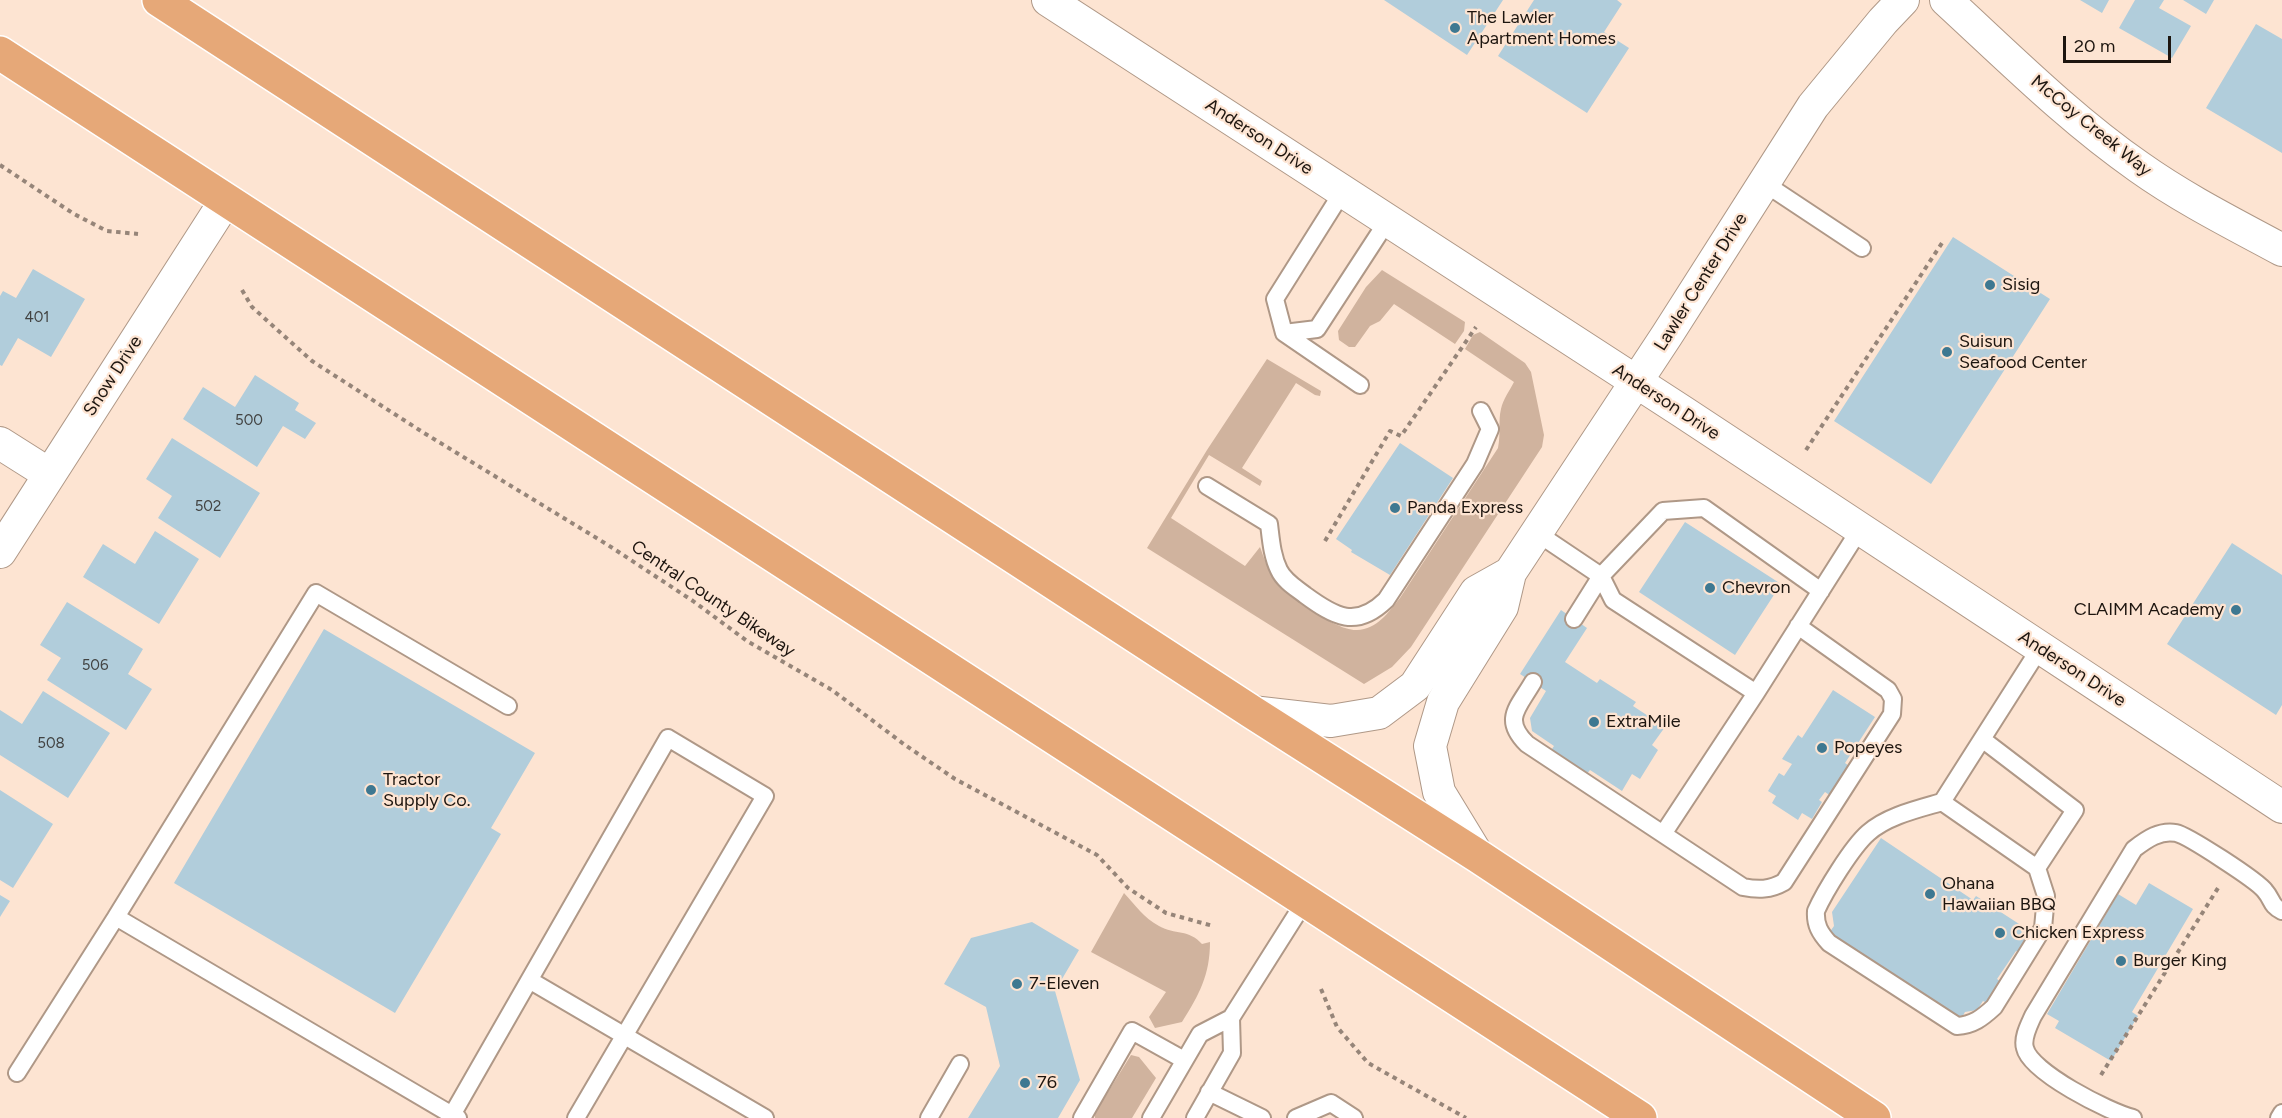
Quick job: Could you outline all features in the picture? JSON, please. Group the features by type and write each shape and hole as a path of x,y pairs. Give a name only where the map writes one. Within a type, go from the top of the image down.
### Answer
{"highway":[{"path":"159,0 1252,712 1478,856 1874,1118"},
{"path":"0,53 1640,1118"}],"street":[{"name":"Anderson Drive","path":"1048,0 1637,382 2040,648 2279,798"},
{"name":"Lawler Center Drive","path":"1478,856 1438,792 1430,746 1443,702 1502,608 1510,573 1637,382 1812,106 1903,0"},
{"name":"McCoy Creek Way","path":"1946,0 2070,113 2140,168 2282,250"},
{"name":"Snow Drive","path":"0,552 226,200"},
{"path":"0,443 50,474"},
{"name":"Lawler Center Drive","path":"1252,712 1331,721 1379,713 1415,686 1476,592 1510,573"}],"lane":[{"path":"1764,183 1862,248"},
{"path":"1343,191 1275,299 1284,333 1360,385"},
{"path":"1284,333 1317,329 1388,220"},
{"path":"1207,486 1269,524 1273,553 1280,571 1288,582 1324,609 1342,617 1361,617 1376,610 1386,600 1475,464 1490,429 1481,411"},
{"path":"1574,619 1601,576 1663,512 1704,508 1821,591"},
{"path":"1662,834 1756,693 1860,529"},
{"path":"1536,533 1601,576 1614,600 1756,693"},
{"path":"16,1073 116,917 316,593 508,706"},
{"path":"1533,682 1514,714 1513,725 1518,735 1527,744 1743,887 1757,890 1775,887 1784,882 1892,714 1893,699 1888,690 1798,626"},
{"path":"1942,802 2037,868 2046,896 2043,928 1994,1007 1982,1018 1969,1025 1957,1026 1828,943 1820,933 1815,921 1816,911 1868,833 1903,815 1942,802 2040,648"},
{"path":"116,917 455,1117 668,738 765,796 576,1118"},
{"path":"1982,739 2074,810 2037,868"},
{"path":"2133,1118 2117,1114 2082,1096 2034,1064 2025,1048 2026,1034 2033,1016 2134,849 2147,839 2164,832 2178,833 2251,877 2266,891 2278,909"},
{"path":"1150,1118 1200,1034 1231,1018 1305,901"},
{"path":"531,981 765,1118"},
{"path":"1195,1118 1232,1053 1231,1018"},
{"path":"1082,1118 1132,1031 1184,1060"},
{"path":"929,1118 960,1064"},
{"path":"1209,1092 1262,1118"},
{"path":"1296,1118 1331,1103 1354,1118"},
{"path":"2279,1118 2282,1113"}],"path":[{"path":"0,165 74,214 107,231 138,234"},
{"path":"1806,450 1942,243"},
{"name":"Central County Bikeway","path":"242,290 252,307 312,361 424,433 608,545 693,601 747,641 832,690 955,779 1097,855 1128,888 1166,913 1213,926"},
{"path":"1325,542 1390,431 1401,436 1476,327"},
{"path":"2092,1069 2101,1075 2221,882"},
{"path":"1321,989 1337,1027 1368,1063 1466,1118"}],"shaded area":[{"path":"1382,270 1465,322 1464,331 1455,344 1394,304 1380,321 1370,326 1355,347 1349,347 1339,340 1338,331 1366,287"},
{"path":"1480,332 1525,363 1531,372 1544,435 1542,447 1411,647 1392,667 1364,684 1147,548 1207,450 1267,359 1321,391 1320,396 1296,383 1242,468 1262,481 1260,486 1209,455 1171,518 1245,566 1260,547 1269,569 1277,580 1310,609 1347,629 1357,630 1370,627 1400,598 1498,448 1501,409 1514,382 1465,349 1473,335"},
{"path":"1124,893 1144,915 1159,926 1192,936 1202,944 1210,942 1206,975 1194,1003 1182,1022 1155,1028 1149,1017 1166,992 1091,952"},
{"path":"1131,1055 1139,1057 1156,1078 1132,1118 1095,1118 1095,1113"}],"building":[{"name":"The Lawler Apartment Homes","path":"1384,0 1503,0 1467,55"},
{"path":"1534,0 1617,0 1622,4 1604,32 1629,48 1587,113 1498,56"},
{"path":"2080,0 2109,0 2102,13"},
{"path":"2135,0 2164,0 2159,8 2191,26 2172,58 2119,28"},
{"path":"2183,0 2214,0 2206,14"},
{"path":"2256,24 2282,39 2282,153 2206,108"},
{"path":"1953,237 2050,299 1931,484 1834,421"},
{"path":"33,269 85,299 51,357 18,338 2,366 0,365 0,296 3,291 16,298"},
{"path":"255,375 299,403 295,410 316,423 305,439 283,426 257,467 183,419 203,387 235,407"},
{"path":"172,438 260,493 220,558 158,518 172,496 146,479"},
{"name":"Panda Express","path":"1400,443 1453,478 1390,575 1351,552 1352,550 1336,539"},
{"name":"Chevron","path":"1685,522 1781,584 1735,655 1639,592"},
{"path":"155,531 199,559 159,624 83,577 103,544 135,564"},
{"name":"CLAIMM Academy","path":"2232,543 2282,575 2282,705 2276,715 2167,644"},
{"path":"67,602 143,649 128,674 152,689 126,730 47,680 61,658 40,645"},
{"name":"ExtraMile","path":"1561,610 1587,628 1565,662 1597,683 1600,679 1636,702 1633,706 1665,727 1652,745 1658,750 1640,779 1632,774 1622,791 1590,770 1586,775 1550,752 1554,746 1532,731 1530,718 1546,691 1520,674"},
{"name":"Tractor Supply Co.","path":"324,629 535,753 491,828 501,834 395,1013 174,883"},
{"name":"Popeyes","path":"1833,690 1875,717 1845,763 1853,769 1834,798 1825,792 1819,800 1822,802 1812,819 1802,813 1798,820 1772,803 1776,796 1768,791 1779,773 1784,776 1792,764 1782,759 1798,735 1802,738"},
{"path":"43,691 110,733 68,798 0,755 0,710 22,724"},
{"path":"0,790 53,824 13,888 0,880"},
{"path":"1881,838 1973,900 1976,896 2033,933 2020,953 2016,951 1997,979 2001,982 1987,1003 1983,1001 1977,1010 1965,1012 1961,1019 1829,933 1834,926 1832,912"},
{"name":"Burger King","path":"2149,883 2193,909 2132,1012 2138,1016 2111,1061 2055,1028 2059,1021 2047,1014 2118,894 2136,905"},
{"path":"0,895 10,901 0,917"},
{"path":"1032,922 1079,950 1055,991 1080,1080 1058,1118 968,1118 1000,1066 986,1007 944,984 971,938"}],"place":[{"name":"The Lawler Apartment Homes","path":"1455,28"},
{"name":"Sisig","path":"1990,285"},
{"name":"Suisun Seafood Center","path":"1947,352"},
{"name":"Panda Express","path":"1395,508"},
{"name":"Chevron","path":"1710,588"},
{"name":"CLAIMM Academy","path":"2236,610"},
{"name":"ExtraMile","path":"1594,722"},
{"name":"Popeyes","path":"1822,748"},
{"name":"Tractor Supply Co.","path":"371,790"},
{"name":"Ohana Hawaiian BBQ","path":"1930,894"},
{"name":"Chicken Express","path":"2000,933"},
{"name":"Burger King","path":"2121,961"},
{"name":"7-Eleven","path":"1017,984"},
{"name":"76","path":"1025,1083"}]}
